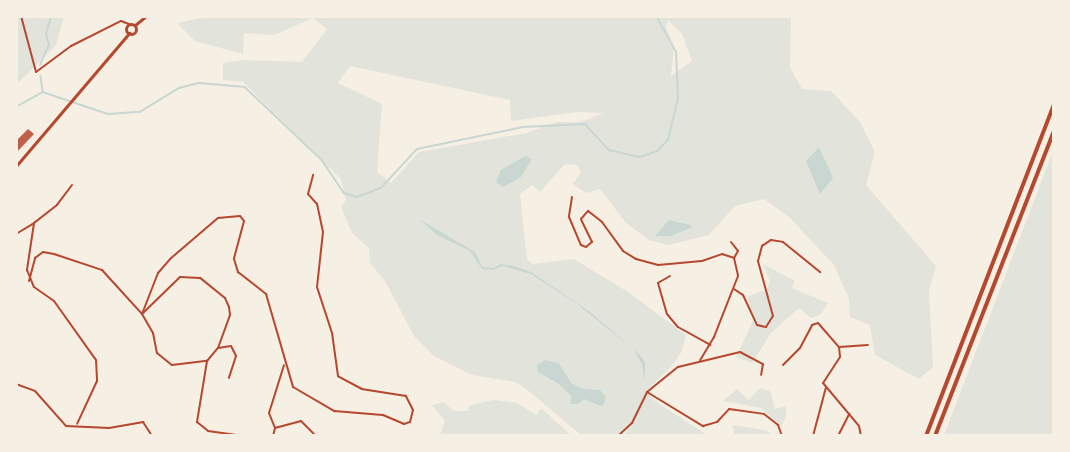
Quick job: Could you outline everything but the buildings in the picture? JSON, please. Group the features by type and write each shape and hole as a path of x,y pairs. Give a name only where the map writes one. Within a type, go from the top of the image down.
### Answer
{"highway":[{"path":"926,435 1053,104"},
{"path":"935,435 1053,130"}],"main road":[{"path":"129,33 135,32 135,26 146,16"},
{"path":"16,166 129,33 129,24 135,26"}],"street":[{"path":"21,16 36,72 71,46 121,21 129,24"},
{"path":"142,314 158,273 170,259 218,218 240,216 244,221 234,259 238,273 266,294 280,333 285,364 293,387 334,411 383,415 404,424 410,422 412,402 406,396 362,389 338,376 332,333 317,287 323,232 317,204 308,194 314,175"},
{"path":"16,234 57,205 72,185"},
{"path":"572,197 569,217 581,245 586,247 592,242 581,219 588,211 602,222 623,251 636,259 658,265 702,261 722,254 734,258"},
{"path":"34,223 27,270 29,281 54,300 96,360 97,381 77,424"},
{"path":"734,289 743,294 757,325 766,327 773,315 758,261 762,246 771,240 783,242 820,272"},
{"path":"700,360 710,345 734,289 738,269 734,258 738,251 731,242"},
{"path":"29,281 35,258 43,252 102,270 142,314 153,333 157,353 172,365 207,361"},
{"path":"670,276 658,283 667,314 678,327 710,345"},
{"path":"142,314 180,277 200,278 225,298 230,315 218,348 207,361 197,422 208,431 242,435"},
{"path":"783,365 800,348 812,325 818,323 839,347 840,357 824,383 860,426 861,435"},
{"path":"839,347 868,345"},
{"path":"218,348 231,346 234,350 230,378"},
{"path":"618,435 632,423 647,392 664,375 700,360 740,352 763,364 761,375"},
{"path":"273,435 275,428 269,413 285,364"},
{"path":"16,384 35,391 62,424 109,428 143,422 152,435"},
{"path":"813,435 826,387"},
{"path":"647,392 703,426 717,422 729,409 764,414 778,425 782,435"},
{"path":"838,435 849,414"},
{"path":"275,428 301,421 316,435"}],"shaded area":[{"path":"210,16 791,17 790,67 802,89 831,91 860,122 875,152 866,185 936,266 929,291 933,367 919,379 875,355 870,325 850,317 849,299 834,265 789,217 764,199 735,206 709,235 668,245 649,240 626,223 600,189 586,193 573,184 581,172 577,165 565,164 540,192 532,185 520,194 527,259 533,264 574,259 628,292 686,335 682,351 672,366 646,391 655,401 707,435 623,435 631,427 628,425 617,435 581,435 515,382 472,375 434,356 414,336 385,281 370,263 369,248 352,233 341,207 346,200 341,179 243,82 223,80 223,63 244,60 302,62 327,29 313,18 274,35 244,33 243,54 195,41 177,23","holes":["668,20 682,34 692,61 671,76 674,48 666,27","350,66 510,100 511,121 577,112 604,113 580,122 557,122 526,133 419,152 391,183 377,172 382,104 338,83"]},
{"path":"17,17 64,17 56,45 17,84"},
{"path":"819,147 833,178 820,194 806,161"},
{"path":"1053,151 1053,435 944,435"},
{"path":"525,156 532,159 521,177 503,187 496,182 501,170"},
{"path":"419,219 475,252 482,267 493,268 501,264 531,272 590,312 640,355 645,362 645,382 642,364 633,349 577,304 531,274 503,266 493,270 482,269 470,251 437,235"},
{"path":"669,220 692,227 671,236 655,236"},
{"path":"763,264 795,281 792,288 828,303 820,315 811,318 799,308 771,333 752,363 736,357 754,319 747,297 767,289 770,281"},
{"path":"545,360 559,363 571,383 583,389 600,390 606,397 604,404 600,406 584,399 578,404 571,404 571,396 559,384 538,372 537,365"},
{"path":"760,388 770,391 775,409 786,406 786,417 781,426 761,408 723,401 737,389 749,400"},
{"path":"494,400 517,403 536,415 541,408 571,435 440,435 445,421 432,405 444,402 453,411 468,411 470,405"},
{"path":"733,425 764,430 774,435 734,435"}],"waterway":[{"path":"40,65 49,45 46,34 51,16"},
{"path":"16,107 43,92 108,114 140,112 179,88 199,83 245,87 322,160 344,193 357,197 381,188 417,149 523,127 585,124 609,150 640,157 657,151 668,140 678,99 676,52 656,16"},
{"path":"41,76 43,92"}]}
